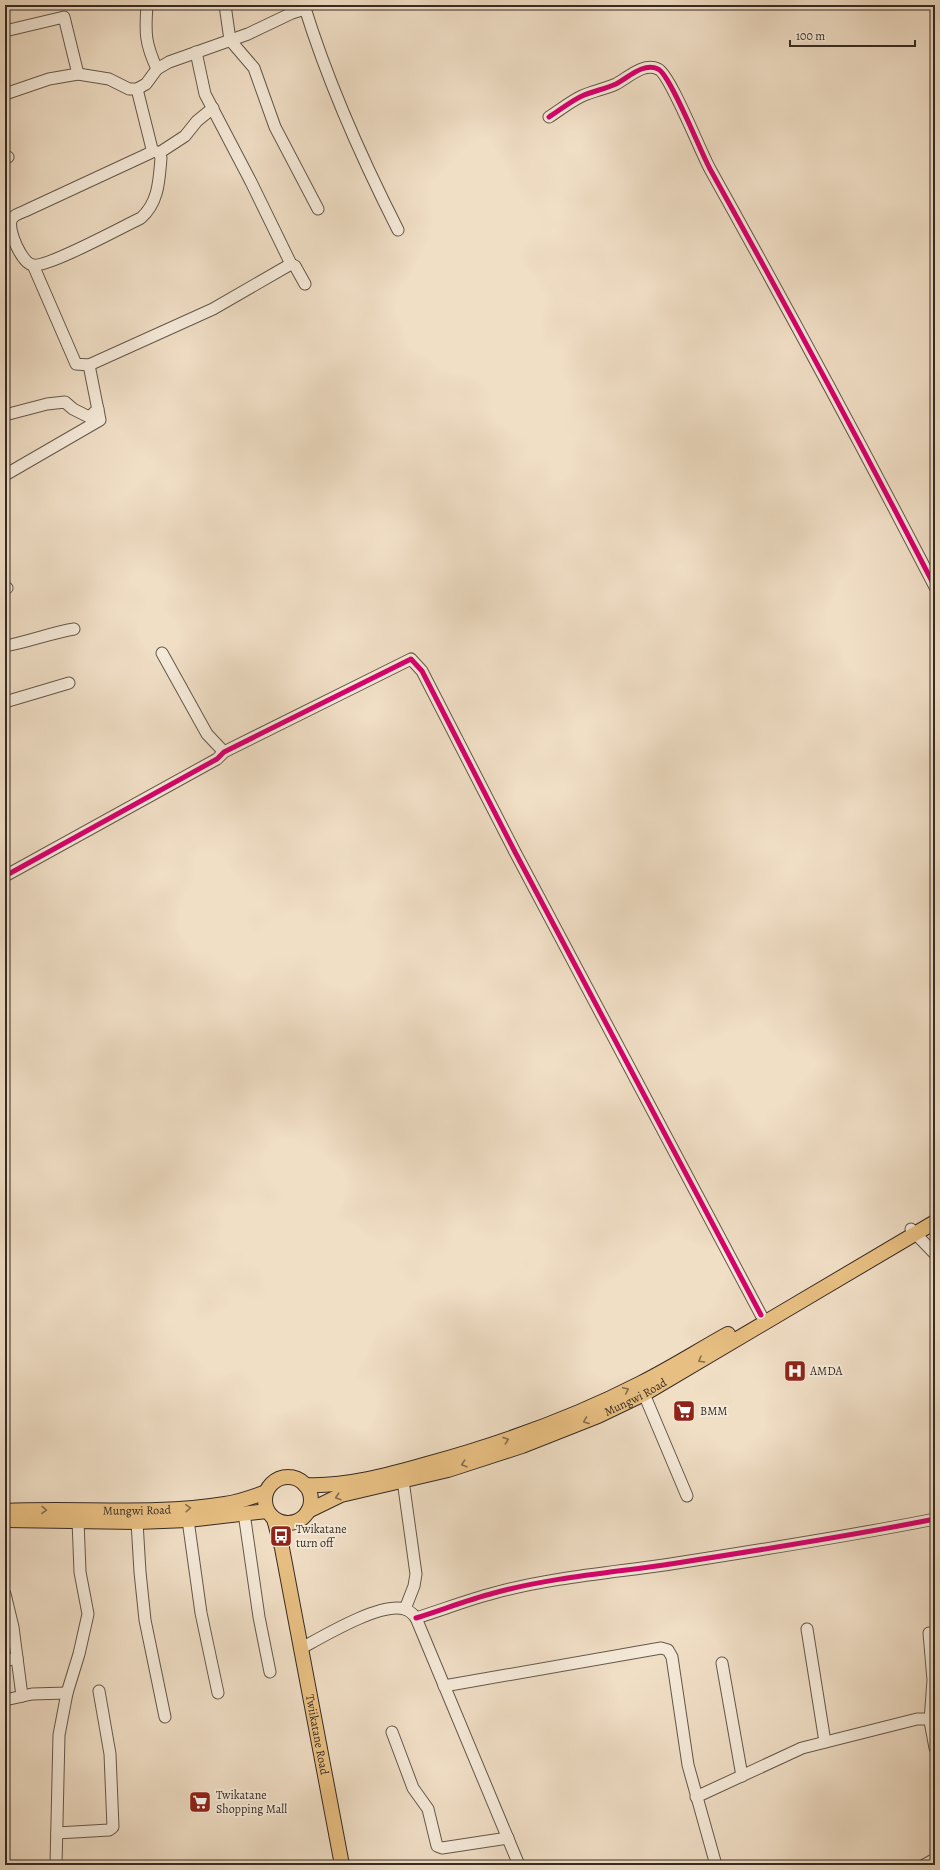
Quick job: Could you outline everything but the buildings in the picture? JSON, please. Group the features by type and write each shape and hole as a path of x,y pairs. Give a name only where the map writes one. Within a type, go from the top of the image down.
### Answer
{"main road":[{"name":"Mungwi Road","path":"305,1485 322,1486 448,1470 522,1446 598,1416 644,1394 913,1231 935,1213"},
{"name":"Mungwi Road","path":"308,1511 341,1495 402,1476 535,1430 641,1383 760,1315 913,1231 935,1222"},
{"path":"291,1478 305,1485 311,1497 308,1511 298,1521 285,1523 271,1515 265,1505 266,1492 276,1480 291,1478"},
{"name":"Mungwi Road","path":"5,1510 133,1511 189,1508 225,1505 266,1492"},
{"name":"Mungwi Road","path":"5,1520 137,1522 188,1520 244,1513 271,1515"},
{"name":"Twiikatane Road","path":"271,1515 282,1548 342,1865"},
{"path":"282,1548 292,1523"}],"street":[{"path":"146,5 145,30 147,44 157,69"},
{"path":"225,5 230,40 254,68 275,127 318,209"},
{"path":"5,94 49,79 78,74 109,79 129,89 137,89 146,84 157,69 196,52 248,34 305,7 339,103 374,182 398,230"},
{"path":"5,31 64,17 78,74"},
{"path":"196,52 205,94 291,264 295,266 305,284"},
{"path":"549,117 580,96 613,85 638,71 648,67 656,68 662,71 705,161 800,329 935,587"},
{"path":"32,266 65,255 141,218 149,211 155,200 161,158 156,151 137,89"},
{"path":"213,108 197,121 185,136 156,151 25,210 7,221 18,248 26,262 32,266 76,364 88,365 213,308 291,264"},
{"path":"5,475 39,457 100,420 88,365"},
{"path":"5,415 47,404 65,402 73,409 90,417 98,409"},
{"path":"5,646 74,629"},
{"path":"162,653 207,734 224,752"},
{"path":"5,876 217,759 224,752 411,659 422,671 522,866 760,1315"},
{"path":"5,702 69,683"},
{"path":"913,1231 935,1254"},
{"path":"644,1394 687,1496"},
{"path":"402,1476 416,1574 413,1591 405,1609"},
{"path":"244,1513 259,1617 270,1672"},
{"path":"416,1618 494,1593 542,1583 810,1541 935,1519"},
{"path":"56,1865 58,1833 59,1736 67,1693 88,1614 80,1572 78,1520"},
{"path":"188,1520 201,1613 218,1693"},
{"path":"137,1522 145,1620 166,1717"},
{"path":"5,1594 13,1628 22,1696"},
{"path":"300,1649 355,1620 385,1610 396,1608 405,1609 412,1613 416,1618 519,1865"},
{"path":"807,1629 824,1742"},
{"path":"929,1633 932,1680 930,1721 935,1748"},
{"path":"444,1686 661,1648 668,1650 672,1657 683,1735 696,1797 716,1865"},
{"path":"5,1661 17,1658"},
{"path":"722,1663 742,1776"},
{"path":"58,1833 109,1830 113,1827 110,1754 99,1691"},
{"path":"5,1700 22,1696 67,1693"},
{"path":"696,1797 802,1748 917,1719 927,1719 930,1721"},
{"path":"392,1732 414,1788 428,1809 437,1846 442,1848 508,1838"},
{"path":"924,1865 935,1859"}],"cycle path":[{"path":"549,117 578,98 616,84 641,69 652,67 658,69 663,74 670,84 710,169 824,377 935,587"},
{"path":"5,876 217,759 224,752 411,659 422,671 515,852 761,1315"},
{"path":"416,1618 484,1596 536,1583 766,1549 935,1519"}],"place":[{"name":"AMDA","path":"795,1371"},
{"name":"BMM","path":"684,1411"},
{"name":"Twikatane turn off","path":"281,1536"},
{"name":"Twikatane Shopping Mall","path":"200,1802"}]}
